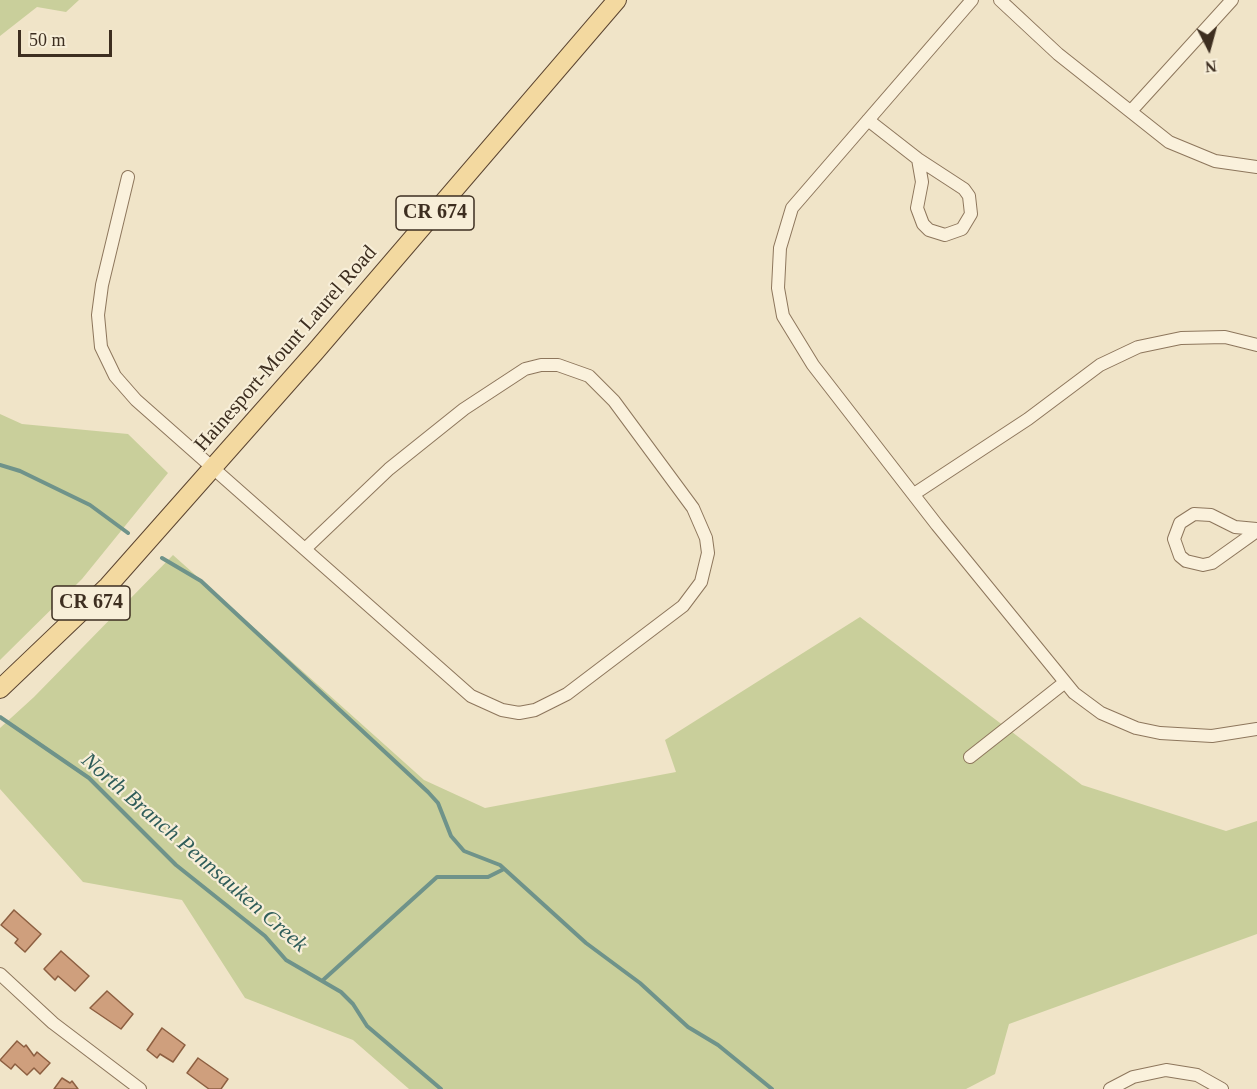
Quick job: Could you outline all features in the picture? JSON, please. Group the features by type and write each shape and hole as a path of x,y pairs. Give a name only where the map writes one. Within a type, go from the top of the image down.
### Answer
{"main road":[{"name":"Hainesport-Mount Laurel Road","path":"0,689 108,586 617,0"}],"street":[{"path":"972,0 792,208 781,240 778,288 783,316 797,342 914,494 1074,693 1101,713 1144,730 1212,736 1257,729"},
{"path":"1000,0 1059,54 1178,146 1215,160 1257,167"},
{"path":"1131,111 1232,0"},
{"path":"868,120 918,159 956,183 969,196 971,214 962,230 945,235 929,230 922,224 917,208 922,182 918,159"},
{"path":"128,177 99,300 98,330 106,362 125,389 214,466 305,549 455,684 486,705 519,713 535,710 567,694 671,617 697,588 706,568 708,553 704,530 693,508 614,401 589,376 558,365 541,365 525,369 464,409 382,475 305,549"},
{"path":"914,494 1019,426 1100,365 1138,347 1181,338 1225,337 1257,345"},
{"path":"1194,514 1211,515 1235,528 1257,530 1212,563 1203,566 1194,565 1180,556 1174,539 1180,523 1194,514"},
{"path":"970,756 1064,683"},
{"path":"0,974 68,1035 140,1089"},
{"path":"1110,1089 1141,1075 1166,1070 1197,1076 1222,1089"}],"green space":[{"path":"0,0 79,0 66,12 37,7 0,36"},
{"path":"0,414 22,424 128,434 168,473 82,579 0,660"},
{"path":"173,555 424,780 485,808 676,772 665,740 860,617 1082,785 1226,831 1257,821 1257,934 1009,1024 995,1074 966,1089 409,1089 353,1040 245,998 182,900 83,882 0,789 0,728 34,697"}],"building":[{"path":"14,910 41,934 25,952 15,943 18,939 1,925"},
{"path":"61,951 89,976 75,991 58,976 55,980 44,969"},
{"path":"107,991 133,1014 121,1029 90,1008"},
{"path":"162,1028 185,1045 173,1062 160,1054 157,1058 147,1050"},
{"path":"17,1041 24,1047 26,1045 34,1056 37,1052 50,1063 40,1074 34,1068 27,1075 15,1064 11,1069 0,1060"},
{"path":"198,1058 228,1079 221,1089 209,1089 187,1073"},
{"path":"62,1078 70,1083 72,1081 78,1089 54,1089"}],"waterway":[{"path":"0,465 20,471 90,505 128,533"},
{"path":"162,558 201,581 428,792 438,803 451,836 464,851 500,865 586,943 640,983 688,1027 718,1045 772,1089"},
{"name":"North Branch Pennsauken Creek","path":"0,717 89,778 176,865 265,936 286,960 341,992 353,1004 367,1026 441,1089"},
{"path":"322,981 437,877 488,877 504,869"}]}
